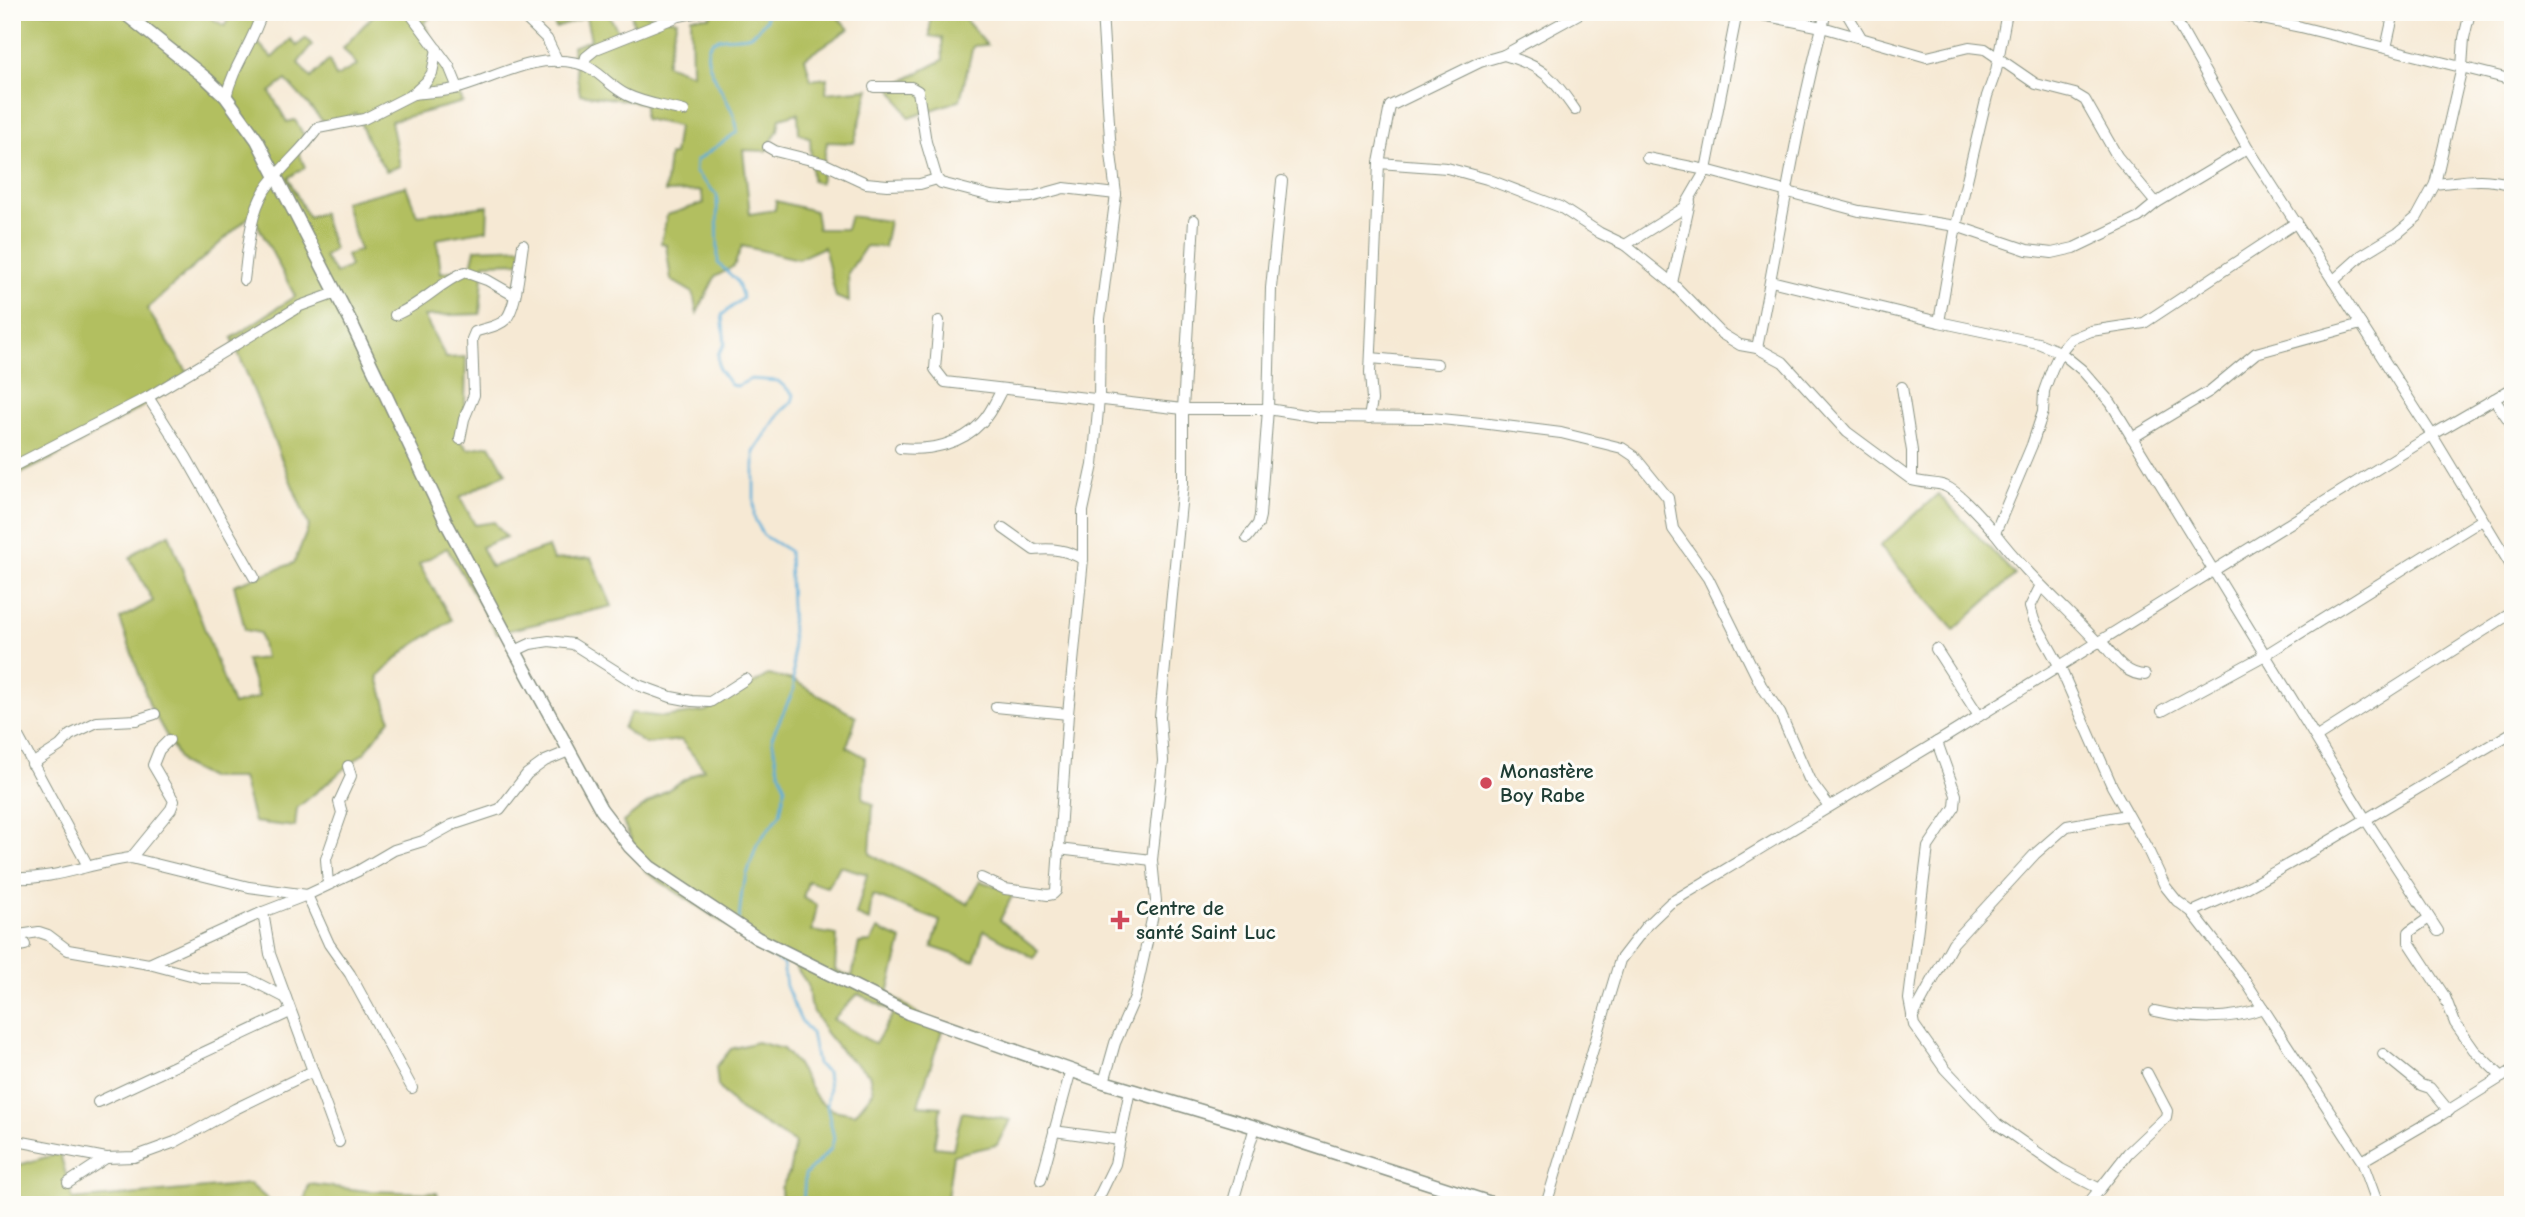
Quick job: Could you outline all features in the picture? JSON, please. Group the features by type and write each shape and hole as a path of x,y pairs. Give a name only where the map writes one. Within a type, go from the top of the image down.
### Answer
{"main road":[{"path":"123,12 226,97 257,140 336,293 441,513 515,652 601,809 630,847 650,867 747,931 908,1013 1104,1082 1255,1127 1497,1205"}],"street":[{"path":"226,97 233,71 251,41 262,12"},
{"path":"409,12 449,66 458,88"},
{"path":"519,12 547,39 558,62"},
{"path":"584,65 586,57 596,49 679,16 699,12"},
{"path":"845,12 852,12"},
{"path":"981,878 1005,889 1054,894 1056,891 1068,714 1083,559 1083,511 1093,465 1099,399 1100,319 1116,194 1102,12"},
{"path":"1369,418 1372,400 1370,358 1379,163 1390,106 1480,62 1504,55 1582,12"},
{"path":"1672,283 1690,202 1706,170 1737,12"},
{"path":"1747,12 1822,27 1927,57 1969,47 1985,49 2036,84 2075,94 2085,100 2117,156 2156,203"},
{"path":"1757,348 1785,192 1826,12"},
{"path":"1846,12 1862,39"},
{"path":"1940,322 1956,226 1998,59 2007,12"},
{"path":"2171,12 2248,148 2432,435 2513,569"},
{"path":"2228,12 2301,27 2513,80"},
{"path":"2386,48 2394,12"},
{"path":"2333,281 2362,255 2398,233 2417,217 2435,184 2462,67 2464,38 2470,12"},
{"path":"244,280 254,216 264,192 277,175 296,157 318,128 365,119 413,94 432,72 437,49"},
{"path":"1504,55 1532,65 1554,80 1575,110"},
{"path":"413,94 458,88 532,61 558,62 584,65 627,95 684,111"},
{"path":"874,87 911,87 918,91 926,142 937,179 941,183 991,196 1012,198 1031,197 1064,188 1116,194"},
{"path":"768,147 823,163 866,183 920,184 937,179"},
{"path":"1647,158 1706,170 1859,211 1956,226 2027,250 2052,253 2096,239 2139,217 2156,203 2248,148"},
{"path":"1379,163 1447,167 1487,179 1546,200 1625,245 1672,283 1722,334 1740,345 1757,348 1783,362 1847,432 1912,480 1944,485 1968,505 2040,587 2066,609 2124,668 2136,674 2145,674"},
{"path":"2435,184 2468,178 2513,185"},
{"path":"1247,538 1258,524 1260,516 1268,409 1271,288 1282,181"},
{"path":"1625,245 1690,202"},
{"path":"1104,1082 1115,1043 1135,997 1156,901 1152,860 1163,761 1160,718 1183,484 1183,409 1194,220"},
{"path":"1995,533 2032,445 2043,412 2044,391 2060,352 2071,339 2091,331 2144,323 2297,222"},
{"path":"460,439 464,419 474,395 472,339 475,332 508,318 515,296 523,246"},
{"path":"395,315 410,309 452,277 465,272 487,280 515,296"},
{"path":"1771,281 2038,343 2060,352 2082,370 2111,403 2366,820 2438,931"},
{"path":"12,467 148,397 262,326 300,306 336,293"},
{"path":"939,321 935,369 945,382 1183,409 1268,409 1318,417 1431,418 1561,433 1622,448 1634,456 1668,498 1673,529 1708,578 1761,685 1780,713 1809,779 1829,806"},
{"path":"2132,438 2210,391 2256,353 2361,324"},
{"path":"1370,358 1437,365"},
{"path":"1902,387 1912,451 1912,480"},
{"path":"900,448 936,448 970,433 983,422 1002,388"},
{"path":"1546,1205 1615,972 1629,946 1670,903 2214,572 2432,435 2513,388"},
{"path":"148,397 186,457 254,577"},
{"path":"2494,399 2513,426"},
{"path":"2162,711 2265,655 2482,520"},
{"path":"1003,528 1034,550 1054,548 1069,551 1083,559"},
{"path":"2040,587 2030,607 2034,620 2059,665 2096,753 2165,886 2177,901 2192,912 2246,982 2362,1161 2378,1205"},
{"path":"2316,737 2513,612"},
{"path":"515,652 530,644 549,641 573,644 638,685 671,698 692,701 709,702 746,679"},
{"path":"1936,649 1979,716"},
{"path":"996,708 1068,714"},
{"path":"32,764 60,746 70,735 97,722 136,720 155,714"},
{"path":"12,725 88,866"},
{"path":"2192,912 2246,888 2513,732"},
{"path":"131,858 171,809 174,801 153,765 159,750 169,740"},
{"path":"1937,742 1956,795 1955,807 1928,847 1909,999 1914,1025 1945,1069 1997,1124 2061,1169 2100,1189"},
{"path":"149,964 307,895 358,871 394,850 423,841 452,825 500,809 527,774 545,761 569,751"},
{"path":"328,884 326,859 342,813 339,802 351,776 348,766"},
{"path":"1912,1018 1953,943 2035,854 2067,826 2127,815"},
{"path":"1058,849 1152,860"},
{"path":"12,878 51,877 88,866 131,858 249,887 307,895"},
{"path":"307,895 329,944 350,974 412,1088"},
{"path":"263,912 270,954 339,1142"},
{"path":"2429,918 2409,932 2410,942 2445,997 2455,1023 2474,1050 2501,1077"},
{"path":"12,925 25,945 12,948"},
{"path":"19,935 39,932 48,935 68,950 149,964 202,978 249,979 286,998"},
{"path":"2155,1011 2223,1017 2263,1008"},
{"path":"98,1102 290,1012"},
{"path":"2383,1054 2421,1085 2430,1088 2449,1111"},
{"path":"1041,1180 1070,1070"},
{"path":"2362,1161 2513,1070"},
{"path":"12,1140 106,1158 134,1157 175,1142 234,1109 313,1071"},
{"path":"2087,1205 2128,1153 2166,1117 2167,1111 2147,1073"},
{"path":"1095,1205 1112,1172 1130,1090"},
{"path":"1231,1205 1255,1127"},
{"path":"1054,1131 1120,1140"},
{"path":"68,1184 106,1158"}],"green space":[{"path":"12,12 201,12 225,26 231,12 259,12 252,36 272,58 291,39 297,46 306,38 312,45 298,63 311,78 329,60 336,77 357,65 343,48 376,12 449,12 443,18 433,15 424,23 463,102 391,121 400,166 386,171 368,141 356,113 329,128 286,80 270,92 287,122 295,120 309,144 297,149 305,167 288,178 308,217 322,213 334,249 324,257 336,274 350,266 346,255 360,250 344,202 406,186 417,215 488,206 487,230 437,239 441,273 471,267 475,249 526,247 524,262 484,263 480,314 424,316 446,358 466,357 465,404 457,437 468,449 490,445 506,473 460,497 475,525 494,522 506,537 481,547 491,567 548,547 553,560 591,558 612,606 497,633 447,548 419,564 452,620 406,650 378,677 390,719 365,752 297,808 295,827 254,822 242,778 209,778 182,764 150,706 120,619 153,601 130,558 141,548 169,534 233,705 259,697 246,660 265,658 260,633 245,630 234,585 294,563 309,526 232,338 295,296 252,214 147,309 191,378 61,454 12,478"},
{"path":"548,12 607,12 620,34 634,29 631,12 677,20 666,64 692,74 691,17 710,17 713,12 833,12 849,29 805,58 811,80 827,78 826,93 869,89 854,143 827,142 820,183 812,181 810,138 799,133 798,113 780,118 778,130 766,151 743,150 750,214 775,210 776,201 815,211 818,229 846,229 850,216 889,221 884,247 866,246 848,273 849,302 836,297 824,247 798,259 742,246 734,266 715,277 697,313 693,293 671,280 666,245 661,243 667,215 704,203 701,191 665,192 669,155 674,155 678,126 644,119 644,103 580,94 572,47 591,40 586,17 556,28"},
{"path":"930,12 967,12 963,17 987,45 973,46 960,100 909,118 891,87 943,60 942,38 930,36"},
{"path":"1938,494 2015,575 1954,630 1880,546"},
{"path":"768,675 793,680 856,717 847,747 865,757 863,799 873,804 870,854 968,904 980,881 1014,892 1000,920 1038,950 1034,958 984,930 974,961 932,947 940,921 872,895 869,921 856,915 867,874 840,866 827,887 808,881 803,898 817,905 812,931 837,935 835,970 852,977 859,943 871,942 878,929 902,940 888,993 942,1031 918,1105 941,1107 934,1147 953,1149 962,1112 1010,1120 997,1145 953,1155 947,1199 981,1205 782,1205 781,1188 789,1173 795,1143 737,1108 718,1086 716,1067 731,1049 757,1042 783,1049 796,1063 818,1100 833,1110 855,1114 873,1092 869,1074 842,1052 826,1033 810,1005 808,985 793,963 725,924 646,872 623,822 662,793 704,769 681,740 645,744 623,728 631,713 663,717 706,711","holes":["858,994 894,1012 875,1044 833,1019"]},
{"path":"60,1153 73,1200 250,1184 274,1205 12,1205 12,1167"},
{"path":"309,1184 367,1191 437,1193 441,1205 303,1205"}],"waterway":[{"path":"739,919 742,890 757,844 780,814 785,788 772,737 794,689 789,551 763,535 754,517 754,452 780,413 792,402 794,395 778,381 751,379 737,386 731,385 719,369 718,354 725,344 722,315 743,298 737,281 718,263 717,195 695,172 696,161 737,132 732,111 709,65 709,46 722,38 752,34 766,20 766,12"},
{"path":"754,943 783,964 786,986 800,1019 811,1033 817,1064 827,1072 827,1106 834,1138 831,1149 805,1175 803,1205"},
{"path":"914,1205 926,1205"}],"place":[{"name":"Monastère Boy Rabe","path":"1486,783"},
{"name":"Centre de santé Saint Luc","path":"1120,920"}]}
